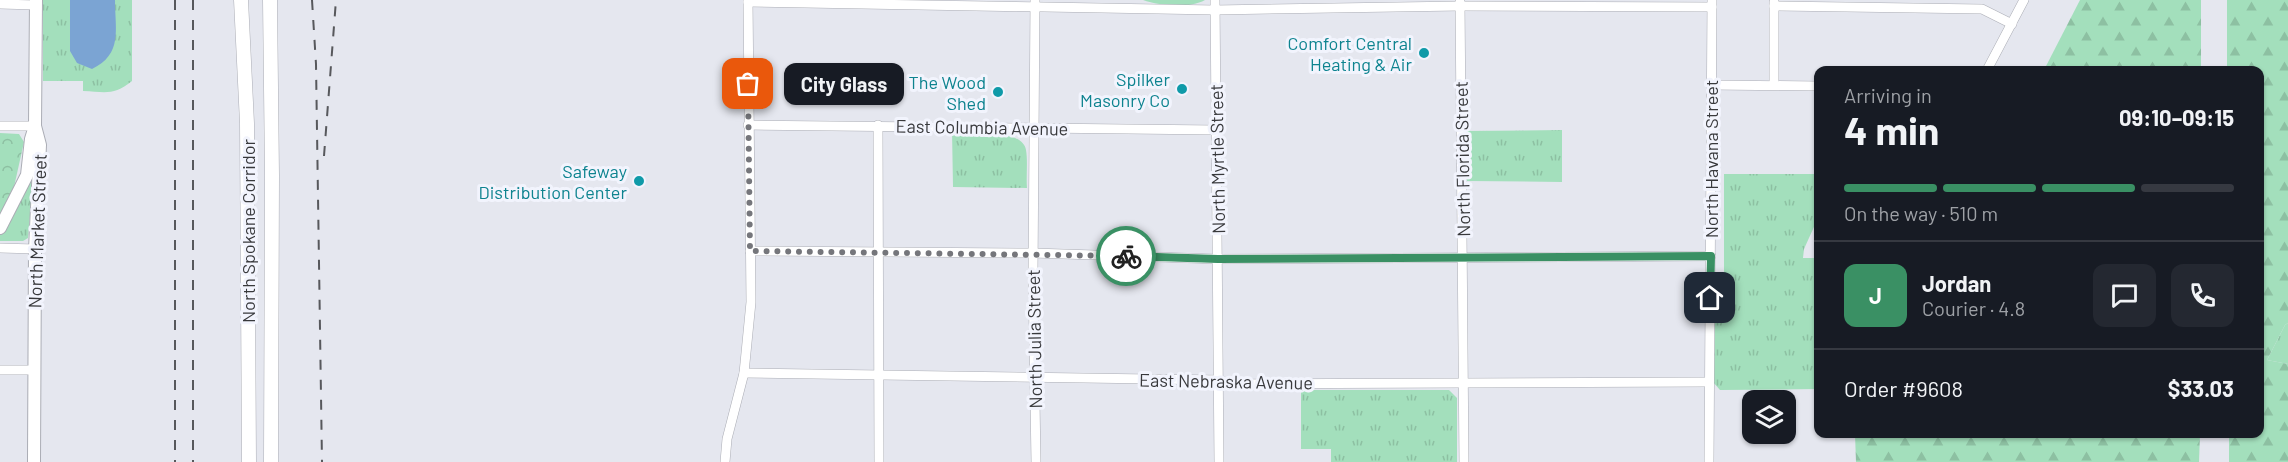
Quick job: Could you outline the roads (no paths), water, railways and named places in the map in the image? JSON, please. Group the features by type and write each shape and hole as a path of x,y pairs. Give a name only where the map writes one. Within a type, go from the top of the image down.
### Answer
{"highway":[{"name":"North Spokane Corridor","path":"241,0 247,123 249,462"},
{"name":"North Spokane Corridor","path":"270,0 271,462"}],"main road":[{"name":"North Market Street","path":"34,462 35,249 40,156 40,139 36,126 36,2"},
{"path":"0,228 27,175 31,138 36,126"}],"street":[{"name":"North Myrtle Street","path":"1215,0 1219,462"},
{"path":"1989,66 2024,0"},
{"path":"725,462 727,439 744,373 751,302 748,1 1035,4 1215,10 1460,3 1712,3"},
{"path":"0,4 36,2"},
{"name":"North Florida Street","path":"1460,3 1464,462"},
{"name":"North Havana Street","path":"1709,462 1712,3"},
{"path":"1774,85 1774,3 1982,9 2012,24"},
{"name":"North Julia Street","path":"1035,4 1033,253 1036,462"},
{"path":"1712,85 1814,86"},
{"name":"East Columbia Avenue","path":"748,125 1216,130"},
{"path":"878,125 879,462"},
{"path":"0,126 36,126"},
{"path":"0,248 35,249"},
{"path":"750,251 1033,253 1218,259 1711,256"},
{"path":"0,370 35,370"},
{"name":"East Nebraska Avenue","path":"744,373 1218,380 1232,384 1708,382"}],"water":[{"path":"70,0 115,0 116,31 113,48 102,63 92,69 77,63 70,51"}],"railway":[{"path":"175,0 175,462"},
{"path":"193,0 193,462"},
{"path":"312,0 316,64 322,462"},
{"path":"324,156 336,0"}],"place":[{"name":"Comfort Central Heating & Air","path":"1424,53"},
{"name":"City Glass","path":"748,84"},
{"name":"Spilker Masonry Co","path":"1182,89"},
{"name":"The Wood Shed","path":"998,92"},
{"name":"Safeway Distribution Center","path":"639,181"}]}
